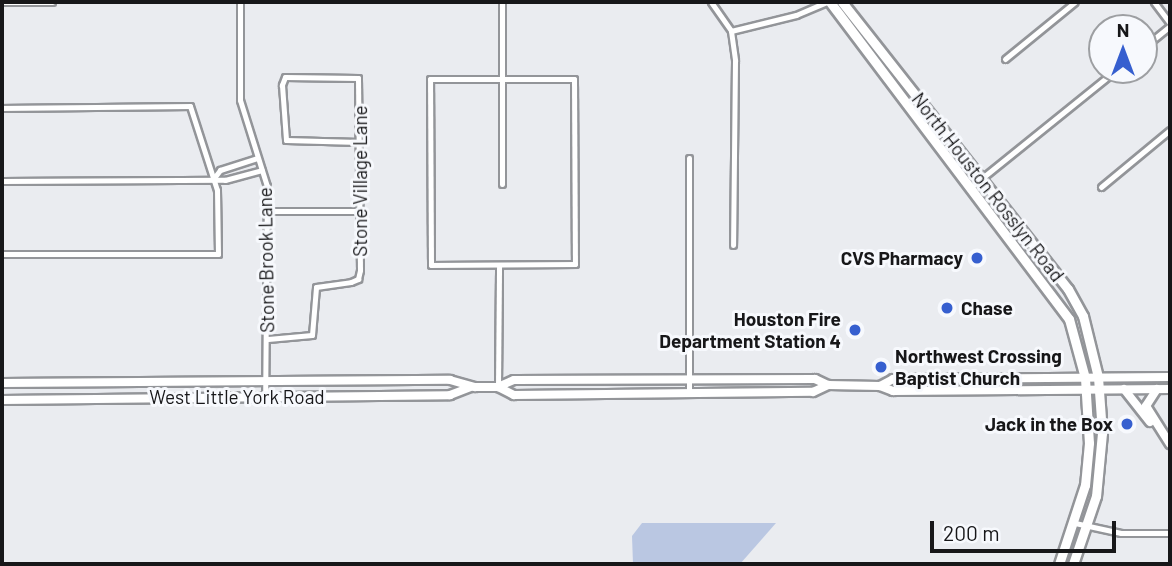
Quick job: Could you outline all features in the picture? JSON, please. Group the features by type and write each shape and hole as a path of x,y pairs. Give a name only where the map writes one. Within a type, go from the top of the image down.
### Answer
{"main road":[{"name":"North Houston Rosslyn Road","path":"828,2 1055,298 1074,332 1085,378 1089,443 1075,523 1059,564"},
{"name":"North Houston Rosslyn Road","path":"842,2 1068,289 1090,335 1100,390 1099,473 1088,527 1073,564"},
{"path":"906,102 915,95"},
{"path":"1055,298 1068,289"},
{"name":"West Little York Road","path":"880,386 893,379 1170,377"},
{"path":"929,378 930,392"},
{"name":"West Little York Road","path":"2,383 450,380 471,387 498,387 514,380 815,379 828,385 880,386 893,391 1170,389"},
{"path":"578,380 579,394"},
{"path":"135,382 136,398"},
{"path":"19,383 20,399"},
{"name":"West Little York Road","path":"498,387 514,395 813,392 828,385"},
{"name":"West Little York Road","path":"2,400 450,395 471,387"},
{"path":"1124,389 1170,444"},
{"path":"1155,425 1146,401 1157,389"}],"street":[{"path":"2,2 52,2"},
{"name":"Stone Brook Lane","path":"240,2 240,100 256,158 262,170 267,211 268,338 265,396"},
{"path":"502,2 502,184"},
{"path":"711,2 731,31 735,61 733,244"},
{"path":"731,31 796,15 828,2"},
{"path":"1005,59 1075,2"},
{"path":"1154,2 1170,25"},
{"name":"Stone Village Lane","path":"268,338 312,335 316,287 358,279 361,88 358,78 292,75 285,79 286,140 359,142"},
{"path":"502,78 574,79 575,264 431,265 430,79 502,78"},
{"path":"971,187 1099,84"},
{"path":"2,108 190,106 214,178 218,254 2,254"},
{"path":"1101,187 1170,130"},
{"path":"214,178 220,170 256,158"},
{"path":"689,158 689,393"},
{"path":"2,181 225,180 262,170"},
{"path":"267,211 360,211"},
{"path":"498,387 499,266"},
{"path":"1075,523 1121,533 1170,533"}],"shaded area":[{"path":"642,523 776,523 740,564 633,564 632,536"}],"place":[{"name":"CVS Pharmacy","path":"977,258"},
{"name":"Chase","path":"947,308"},
{"name":"Houston Fire Department Station 4","path":"855,330"},
{"name":"Northwest Crossing Baptist Church","path":"881,367"},
{"name":"Jack in the Box","path":"1127,424"}]}
